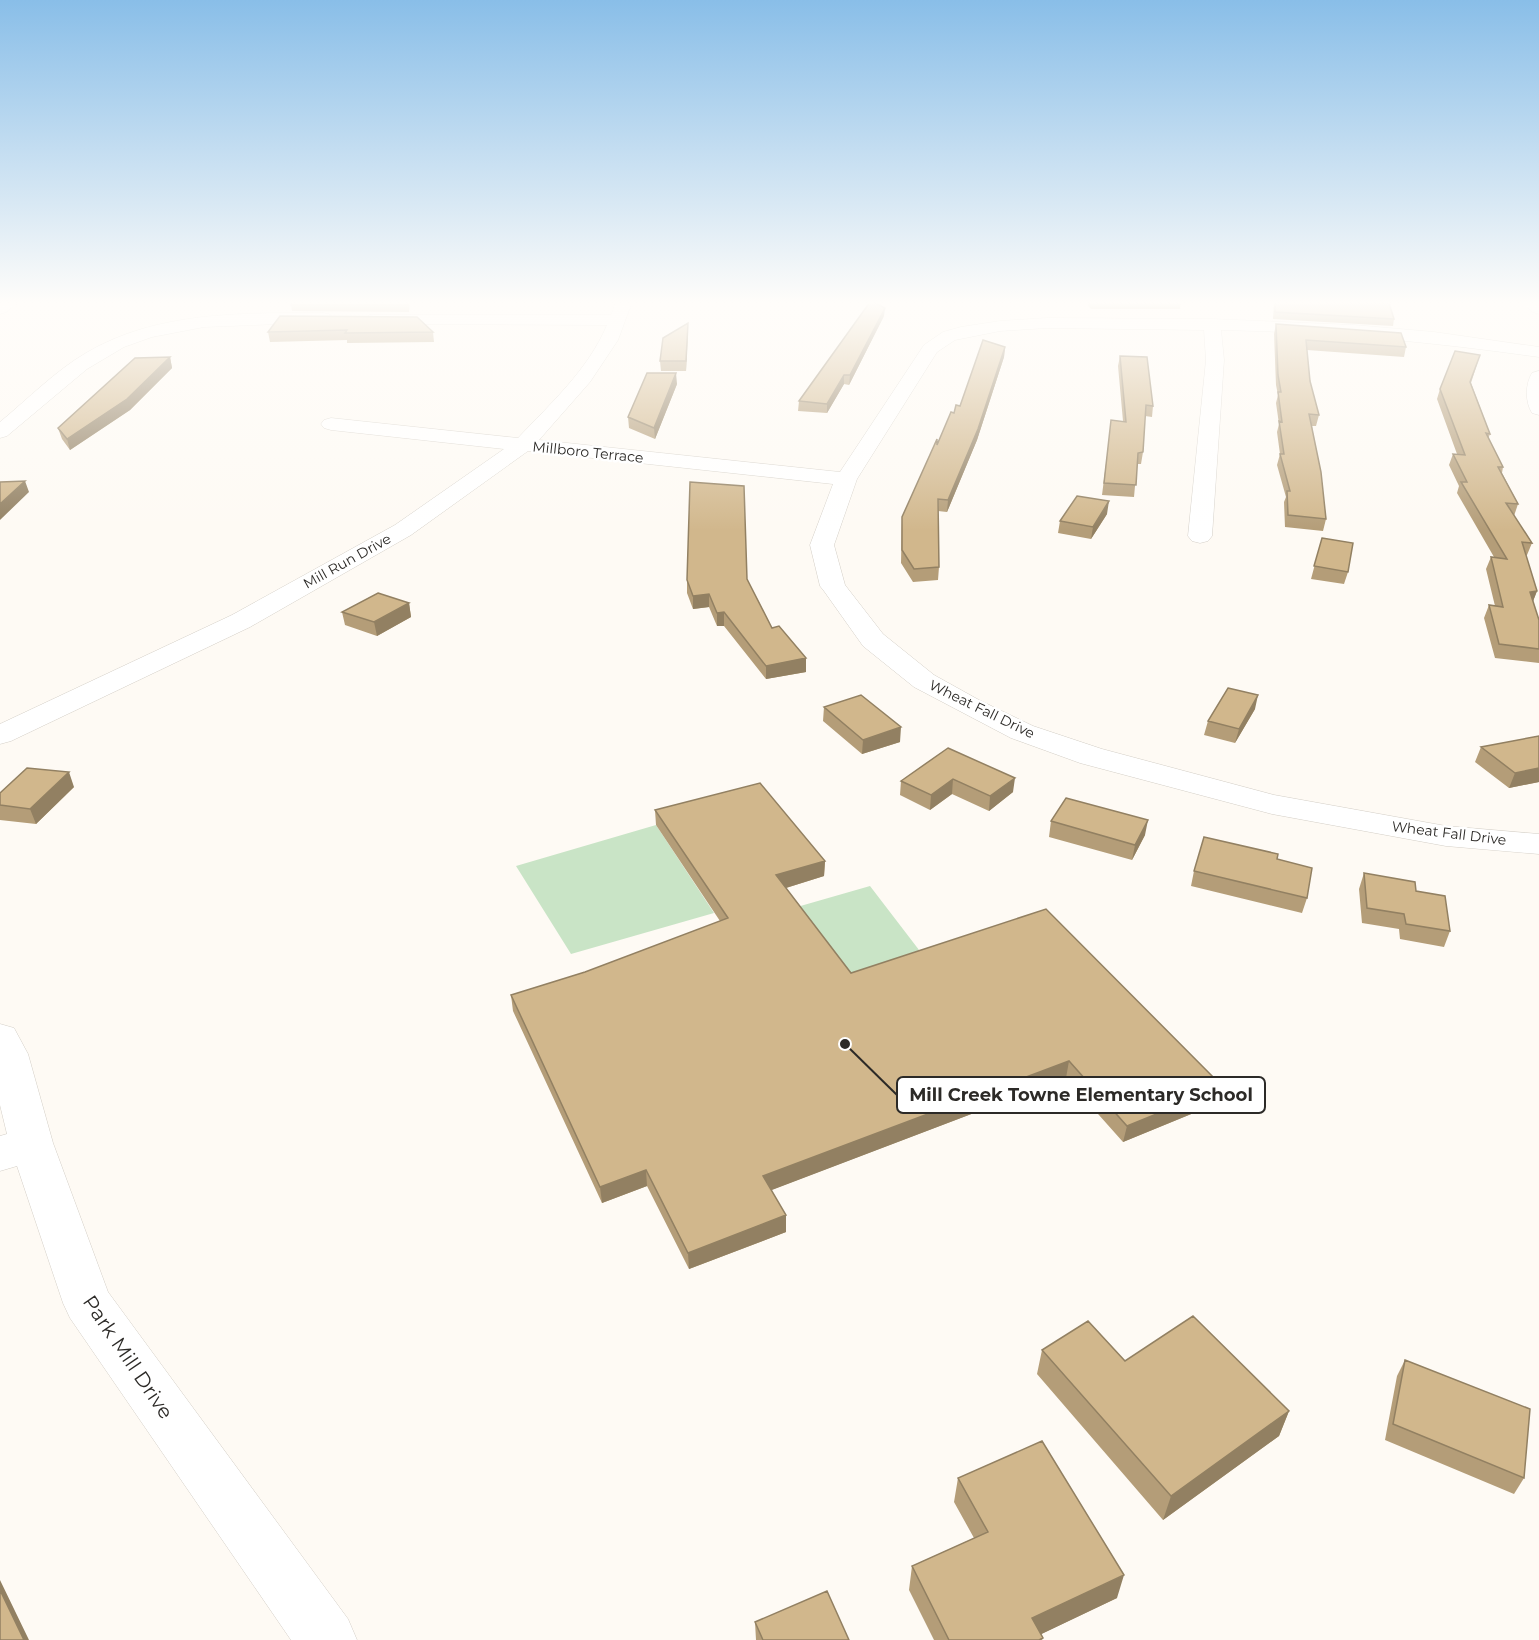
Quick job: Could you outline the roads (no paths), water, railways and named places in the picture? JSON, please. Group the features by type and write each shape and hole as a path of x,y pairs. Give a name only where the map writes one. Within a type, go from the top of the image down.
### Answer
{"street":[{"path":"0,432 66,379"},
{"name":"Mill Run Drive","path":"0,735 251,615 403,530 523,445 583,379"},
{"name":"Wheat Fall Drive","path":"911,379 846,479 822,545 833,586 873,640 924,681 1022,732 1091,756 1272,804 1446,836 1539,844"},
{"path":"1200,536 1213,379"},
{"path":"1539,379 1536,402 1539,409"},
{"name":"Millboro Terrace","path":"331,424 846,479"},
{"name":"Park Mill Drive","path":"0,1038 8,1054 15,1149 87,1303 327,1640"}],"place":[{"name":"Mill Creek Towne Elementary School","path":"845,1044"}]}
